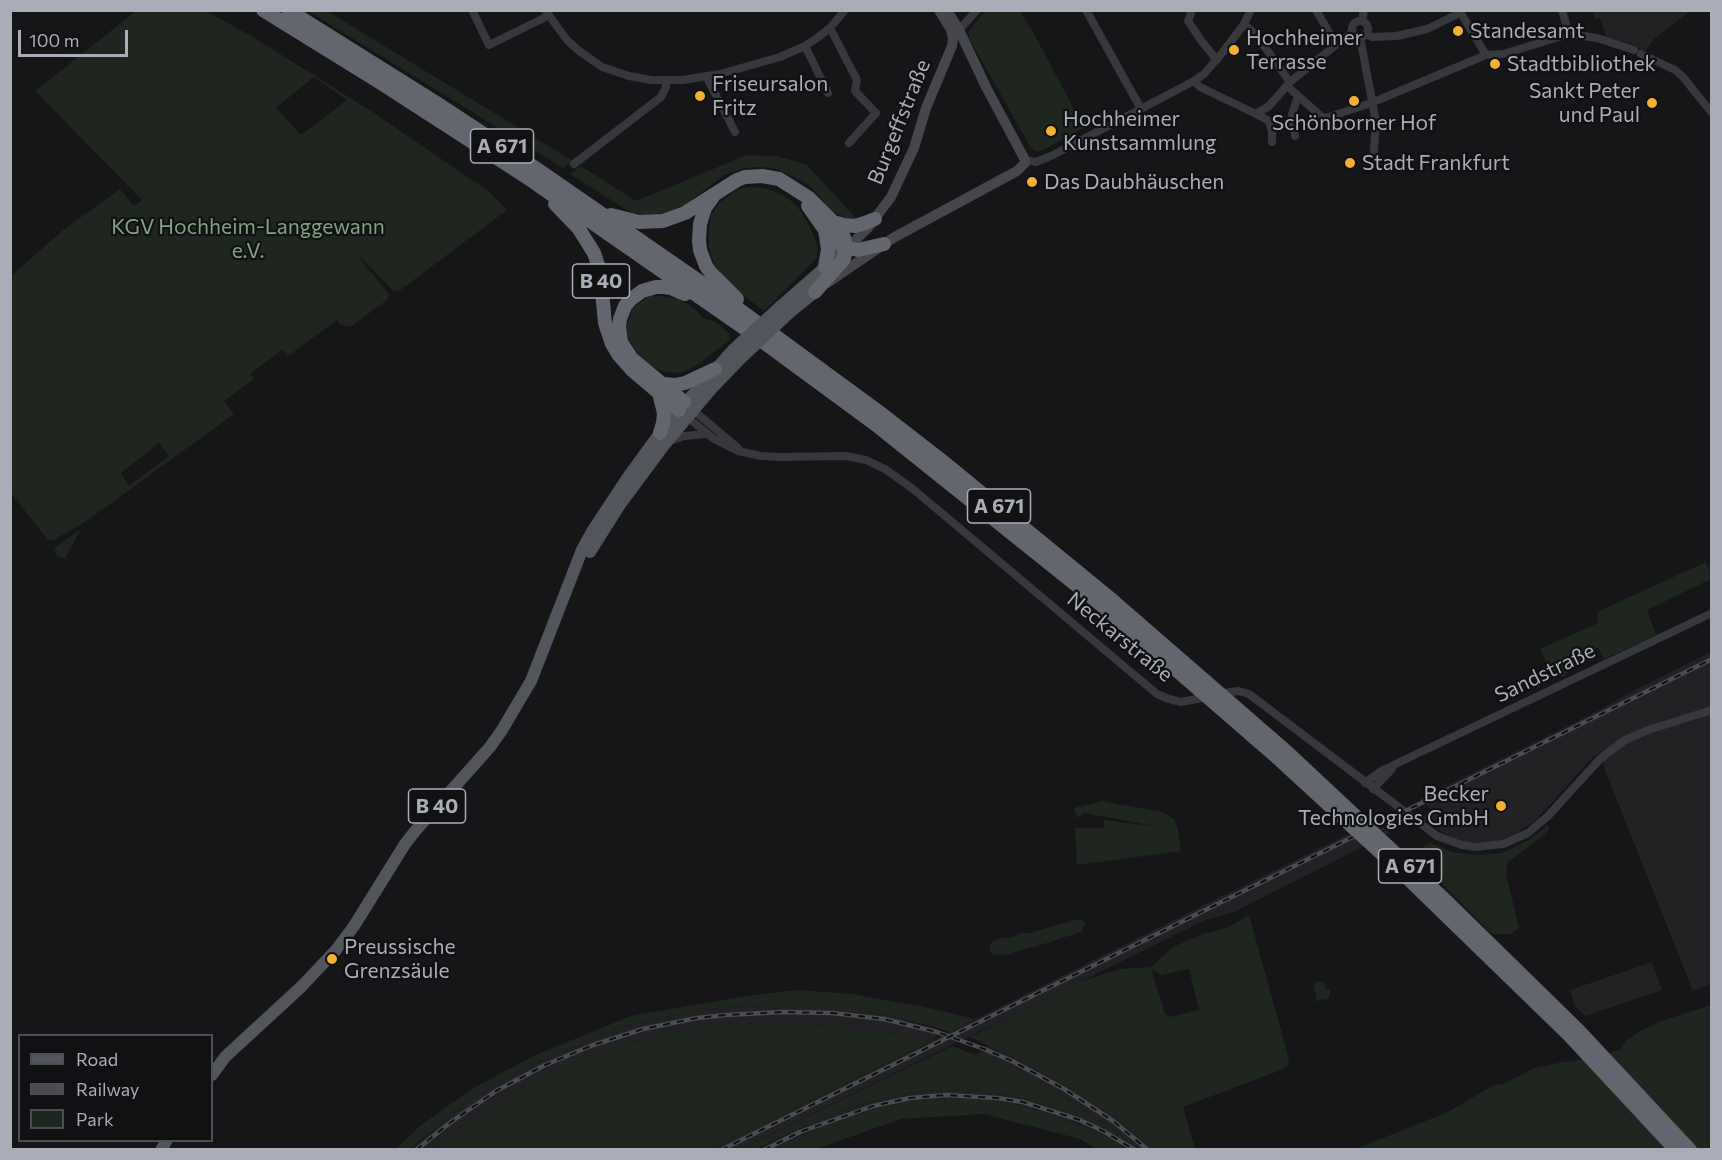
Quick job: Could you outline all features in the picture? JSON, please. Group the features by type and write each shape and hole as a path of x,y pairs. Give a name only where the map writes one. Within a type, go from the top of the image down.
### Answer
{"highway":[{"name":"A 671","path":"263,10 525,176 714,308 875,424 1108,604 1417,886 1569,1035 1676,1149"},
{"name":"A 671","path":"288,10 438,104 600,212 763,327 940,460 1108,604 1287,752 1434,889 1579,1031 1690,1149"},
{"name":"B 40","path":"525,176 566,214 590,244 600,271 605,323 612,344 625,363 661,388"},
{"path":"600,212 639,222 663,221 685,213 729,183 745,177 762,176 779,179 809,198 839,244 846,249 863,250 884,244"},
{"path":"722,188 710,200 702,216 698,232 700,250 711,273 763,327"},
{"path":"829,226 855,226 875,219"},
{"path":"825,267 829,226"},
{"path":"815,292 844,259 846,249"},
{"path":"686,410 661,388 624,348 621,342 620,319 626,306 636,295 642,291 664,286 678,290 714,308"},
{"path":"661,388 685,383 715,369"},
{"path":"661,388 664,412 662,438"}],"main road":[{"path":"815,292 884,244 1024,165 1025,160 972,59 955,30 939,10"},
{"path":"947,10 955,30"},
{"name":"Burgeffstraße","path":"846,249 875,219 904,172 955,30"},
{"path":"946,57 960,51 966,52 972,59"},
{"name":"B 40","path":"213,1074 225,1057 301,987 336,950 354,926 405,844 490,747 502,730 531,681 582,550 628,477 738,353 846,249"},
{"name":"B 40","path":"786,309 815,292"},
{"name":"B 40","path":"686,410 715,369 738,353"}],"street":[{"path":"472,10 489,45 547,13 567,40 602,67 651,80 683,80 772,60 805,46 830,28 845,10"},
{"path":"955,30 977,10"},
{"path":"1086,10 1141,109"},
{"path":"1192,10 1188,21 1217,60"},
{"path":"1025,160 1040,161 1194,81 1217,60 1244,24 1251,10"},
{"path":"1316,10 1336,44"},
{"path":"1362,21 1364,10"},
{"path":"1562,10 1569,34"},
{"path":"1352,32 1355,35 1372,37 1397,36 1427,29 1460,12 1485,55"},
{"path":"1256,114 1269,106 1288,84 1352,32 1354,23 1362,21"},
{"path":"1362,21 1368,26 1363,35 1371,104 1376,123 1374,151"},
{"path":"1244,24 1256,35 1298,96 1324,118 1371,104 1485,55 1503,54 1569,34 1598,38 1637,52 1673,69 1689,84 1712,113"},
{"path":"830,28 857,80 855,91 876,113 849,143"},
{"path":"805,46 828,93"},
{"path":"706,76 735,132"},
{"path":"574,164 661,97 666,87 666,80"},
{"path":"1194,81 1200,87 1269,121 1272,142"},
{"path":"1295,136 1292,114 1298,96"},
{"name":"Neckarstraße","path":"686,410 706,434 730,448 761,456 846,456 866,460 885,469 914,489 1157,694 1181,702 1230,691 1249,694 1437,836 1461,846 1503,844 1528,832 1548,816 1592,766 1615,747 1648,730 1712,710"},
{"name":"Neckarstraße","path":"686,410 747,453"},
{"path":"662,438 706,434"},
{"name":"Sandstraße","path":"1365,783 1381,771 1712,612"},
{"name":"Sandstraße","path":"1373,789 1395,765"}],"shaded area":[{"path":"1592,11 1690,11 1654,39 1645,52 1632,44 1606,37 1600,18 1595,19"},
{"path":"1711,652 1711,984 1693,991 1599,755 1594,756 1536,820 1501,840 1485,843 1453,838 1419,818 1433,811 1420,799"},
{"path":"1376,821 1390,833 1232,913 1205,920 741,1149 712,1149 932,1041 918,1039 918,1037 830,1026 769,1022 670,1033 621,1045 573,1063 527,1085 480,1113 431,1149 410,1150 466,1103 520,1070 615,1029 682,1013 726,1007 782,1004 831,1008 885,1014 939,1030 934,1040"},
{"path":"1652,962 1662,990 1586,1016 1575,1007 1570,990"},
{"path":"988,1046 1066,1085 1117,1118 1151,1149 1130,1149 1079,1124 1022,1106 996,1100 947,1098 894,1104 844,1117 771,1149 757,1150 798,1129 844,1110 873,1101 922,1091 947,1090 997,1093 1024,1099 1081,1117 1126,1140 1109,1126 1059,1095 975,1055"}],"green space":[{"name":"KGV Hochheim-Langgewann e.V.","path":"136,11 206,11 253,37 374,113 488,191 507,210 399,291 394,291 360,257 389,294 387,300 350,327 340,324 337,320 288,356 282,350 250,374 254,379 224,401 234,414 85,522 54,540 48,540 11,493 11,276 63,230 120,189 134,206 142,200 35,91","holes":["314,77 347,100 301,135 276,108","159,443 169,456 129,486 121,473"]},
{"path":"308,11 327,11 573,161 563,168"},
{"path":"985,11 1019,11 1032,30 1084,128 1041,151 1031,148 969,38 968,32"},
{"path":"747,155 777,156 807,165 856,218 846,218 832,211 811,187 776,169 745,168 724,175 686,204 666,213 649,216 625,209 570,174 581,166 636,201"},
{"path":"749,187 764,188 788,198 800,210 817,245 817,258 764,311 730,285 719,273 709,247 711,215 719,203 737,190"},
{"path":"649,296 678,299 690,305 703,318 716,322 729,333 730,340 697,365 681,373 667,372 652,367 639,355 625,333 632,309"},
{"path":"81,529 65,559 57,556 54,548"},
{"path":"1706,562 1711,579 1647,610 1656,635 1604,659 1598,647 1563,677 1548,666 1540,649 1598,623 1597,612"},
{"path":"1102,801 1163,812 1174,819 1181,851 1077,865 1075,828 1104,828 1104,820 1160,827 1084,813 1077,818 1074,808"},
{"path":"1548,825 1549,829 1542,837 1508,862 1506,874 1519,928 1511,934 1492,934 1412,854 1430,843 1453,852 1477,855 1502,853 1529,840"},
{"path":"1249,915 1289,1059 1288,1065 1281,1070 1183,1107 1195,1149 1151,1149 1117,1118 1066,1085 970,1037 1078,982 1120,969 1151,967 1173,947 1203,934 1227,928","holes":["1151,968 1161,975 1189,969 1199,1010 1171,1017 1165,1014"]},
{"path":"1082,920 1086,924 1081,932 1009,955 994,955 989,950 992,942 997,939 1030,933"},
{"path":"1319,981 1326,985 1325,989 1330,990 1330,995 1327,1000 1321,999 1317,1002 1315,999 1317,995 1313,987"},
{"path":"797,990 852,994 975,1019 951,1032 885,1014 782,1004 726,1007 682,1013 615,1029 520,1070 466,1103 410,1149 396,1149 420,1126 470,1090 533,1056 631,1016 745,996"},
{"path":"1711,1005 1711,1149 1353,1150 1448,1112 1496,1084 1501,1085 1534,1068 1619,1050 1628,1039 1642,1030"},
{"path":"769,1022 830,1026 933,1040 712,1149 431,1149 480,1113 527,1085 573,1063 621,1045 670,1033"},
{"path":"952,1046 1007,1069 1059,1095 1109,1126 1130,1143 1081,1117 1025,1099 997,1093 947,1090 922,1091 873,1101 798,1129 757,1149 741,1149"},
{"path":"947,1098 996,1100 1046,1112 1100,1133 1130,1149 1096,1149 1080,1139 984,1114 901,1119 816,1149 771,1149 844,1117 894,1104"}],"railway":[{"path":"721,1150 1712,659"},
{"path":"416,1150 496,1091 545,1065 593,1045 643,1029 697,1018 783,1012 832,1013 884,1019 937,1032 984,1049 1064,1089 1113,1121 1148,1150"},
{"path":"764,1150 800,1132 873,1106 910,1098 946,1095 1023,1102 1080,1120 1135,1150"}],"place":[{"name":"Standesamt","path":"1458,31"},
{"name":"Hochheimer Terrasse","path":"1234,50"},
{"name":"Stadtbibliothek","path":"1495,64"},
{"name":"Friseursalon Fritz","path":"700,96"},
{"name":"Schönborner Hof","path":"1354,101"},
{"name":"Sankt Peter und Paul","path":"1652,103"},
{"name":"Hochheimer Kunstsammlung","path":"1051,131"},
{"name":"Stadt Frankfurt","path":"1350,163"},
{"name":"Das Daubhäuschen","path":"1032,182"},
{"name":"Becker Technologies GmbH","path":"1501,806"},
{"name":"Preussische Grenzsäule","path":"332,959"}]}
